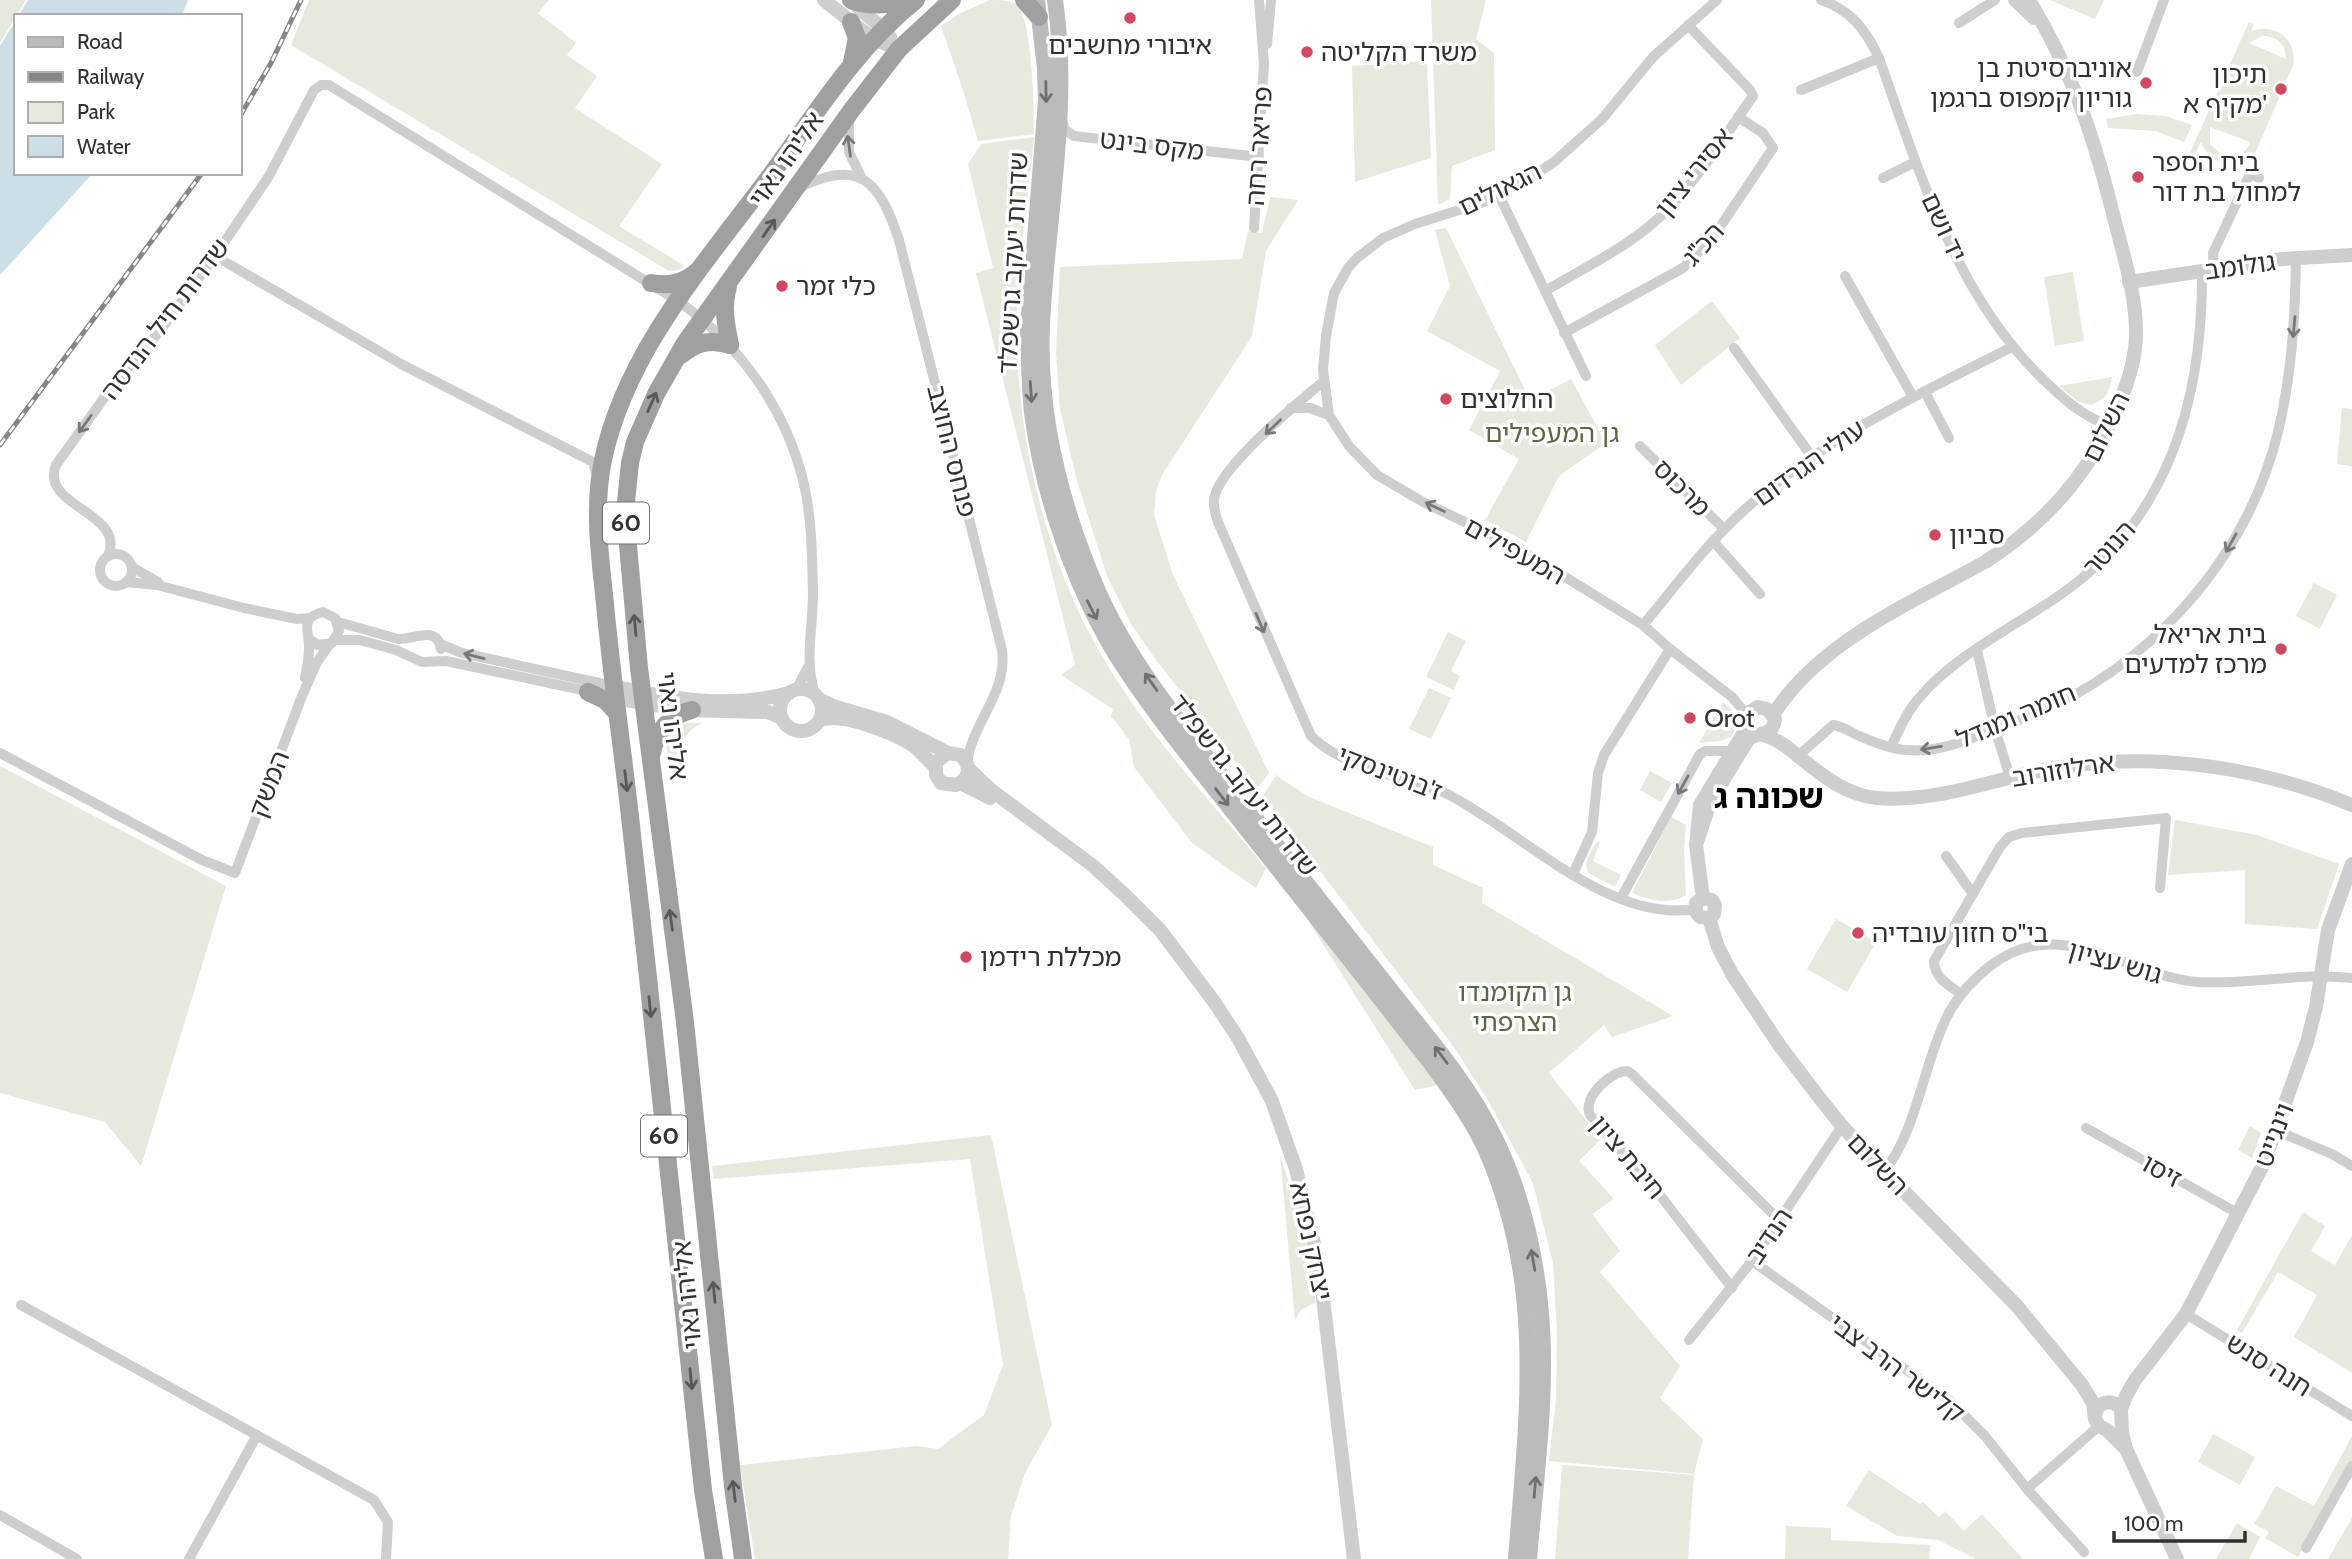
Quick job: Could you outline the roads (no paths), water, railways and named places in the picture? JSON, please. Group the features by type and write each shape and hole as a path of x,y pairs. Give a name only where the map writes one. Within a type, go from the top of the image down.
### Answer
{"highway":[{"path":"850,0 879,4 907,0"},
{"name":"אליהו נאוי","path":"714,1559 703,1490 611,668 598,538 599,487 609,433 620,402 662,324 852,65 878,34 916,0"},
{"name":"אליהו נאוי","path":"743,1559 733,1486 685,1022 642,698 626,526 627,489 635,442 673,362 851,111 899,49 952,0"},
{"path":"1024,0 1038,9"},
{"path":"851,22 857,38 852,65"},
{"path":"651,284 663,286 686,281 703,265"},
{"path":"673,362 698,344 710,341 730,345 725,324 724,301 729,283"},
{"path":"651,284 659,300 662,324"},
{"path":"611,668 588,687 605,700 615,699"},
{"path":"650,763 654,745 664,725 682,712 692,710"}],"main road":[{"name":"שדרות יעקב גרשפלד","path":"1058,4 1062,56 1060,112 1043,314 1042,363 1053,451 1073,525 1097,590 1116,627 1157,691 1440,1052 1473,1098 1495,1137 1509,1171 1529,1236 1540,1304 1542,1386 1522,1556"},
{"name":"שדרות יעקב גרשפלד","path":"1038,9 1046,100 1029,317 1029,364 1032,413 1039,454 1060,529 1085,596 1122,665 1203,773 1429,1061 1461,1105 1482,1143 1496,1176 1516,1240 1527,1305 1529,1374 1522,1556"}],"street":[{"path":"824,0 851,22 878,34 899,49"},
{"path":"850,0 878,34"},
{"name":"פריאר רחה","path":"1259,0 1264,64"},
{"name":"פריאר רחה","path":"1254,228 1264,64 1271,0"},
{"name":"הגאולים","path":"1324,381 1324,351 1331,305 1340,279 1357,258 1383,238 1499,195 1554,162 1602,118 1654,57 1717,0"},
{"name":"יד ושם","path":"1821,0 1837,6 1866,32 1879,58 1941,228 1991,318 2012,347 2074,408 2110,426"},
{"path":"1959,23 1995,0"},
{"name":"השלום","path":"2015,0 2048,30"},
{"name":"השלום","path":"2029,0 2048,30 2073,81 2092,136 2129,282 2134,312 2135,348 2128,381 2110,426 2091,460 2047,516 1984,562 1850,639 1793,690 1746,727 1700,805 1696,845 1699,903 1710,898 1715,905 1714,914 1709,918 1718,947 1732,974 1780,1046 1842,1126 2018,1306 2082,1385 2093,1403 2100,1424 2126,1449"},
{"path":"2137,72 2164,0"},
{"name":"אסירי ציון","path":"1545,291 1616,250 1656,221 1682,195 1753,96 1688,25"},
{"path":"1801,90 1879,58"},
{"name":"שדרות חיל הנדסה","path":"108,556 111,545 109,533 61,492 53,472 58,461 109,391 159,332 215,257 269,176 314,90 325,85 335,89 651,284"},
{"name":"פנחס החוצב","path":"851,111 848,129 849,152 862,179 886,205 899,240 1002,650 999,685 976,729 968,751 967,766"},
{"name":"מקס בינט","path":"1060,112 1065,130 1074,136 1259,157"},
{"name":"הכ\"ג","path":"1564,333 1683,268 1714,236 1773,148 1763,133 1738,117"},
{"path":"1883,178 1915,162"},
{"path":"796,189 835,174 848,173 862,179"},
{"name":"הנוטר","path":"1891,747 1919,698 1933,682 2082,579 2107,556 2145,507 2174,449 2190,397 2208,270 2213,253 2250,174 2259,178"},
{"path":"1499,195 1586,376"},
{"name":"גולומב","path":"2129,282 2296,258 2352,255"},
{"path":"215,257 403,365 593,462 599,487"},
{"name":"חומה ומגדל","path":"1798,756 1833,724 1891,747 1909,751 1941,747 1995,729 2054,705 2110,673 2177,616 2227,551 2253,500 2277,434 2291,357 2296,258"},
{"path":"1845,276 1913,397"},
{"path":"642,698 692,710 759,711 775,714 782,718 788,727 800,731 811,729 820,720 822,709 809,665 813,591 810,528 803,477 789,438 746,362 703,319 651,284"},
{"name":"עולי הגרדום","path":"1643,625 1724,529 1812,457 1859,425 2012,347"},
{"path":"1734,348 1812,457"},
{"name":"ז'בוטינסקי","path":"1324,381 1291,408 1249,449 1220,483 1214,498 1214,512 1218,522 1311,736 1329,751 1459,800 1573,874 1621,898 1650,909 1676,912 1699,903"},
{"name":"המעפילים","path":"1324,381 1329,415 1349,446 1377,475 1423,502 1515,546 1643,625 1737,701 1761,715"},
{"path":"1925,392 1949,438"},
{"path":"1291,408 1310,408 1329,415"},
{"name":"מרכוס","path":"1640,446 1724,529"},
{"name":"מרכוס","path":"1713,541 1760,593"},
{"path":"173,590 132,567 125,556 108,556 100,567 101,577 113,586 126,582 148,583 204,599 298,619 310,618 323,612 332,615 338,622 357,629 398,639 430,634 440,644 462,653 588,687 615,699 724,701 768,699 809,691 833,706 887,722 963,757 967,766 965,779 951,786 936,775 935,767 939,758 951,752"},
{"path":"126,582 131,576 132,567"},
{"path":"272,613 318,645 360,640 415,657 422,662 434,660 588,687"},
{"path":"307,635 310,618"},
{"path":"332,642 339,631 338,622"},
{"name":"המשק","path":"302,696 309,654 307,635"},
{"path":"415,657 412,649 416,638"},
{"name":"המשק","path":"0,753 202,860 235,873 302,696 317,662 332,642"},
{"path":"434,660 440,653 440,644"},
{"path":"1573,874 1592,832 1601,761 1670,649"},
{"path":"1977,650 1995,729 2010,777"},
{"path":"782,718 782,705 809,665"},
{"path":"1759,735 1751,731 1761,715"},
{"name":"השלום","path":"1696,845 1703,818 1714,794 1748,740 1770,732 1761,715"},
{"name":"ארלוזורוב","path":"1761,715 1785,746"},
{"path":"820,720 839,719 883,731 911,744 935,767"},
{"name":"פנחס החוצב","path":"951,752 976,729"},
{"name":"ארלוזורוב","path":"1759,735 1785,746 1837,785 1873,797 1906,799 1937,795 2010,777 2101,762 2160,761 2212,766 2239,772 2295,785 2352,805"},
{"path":"1621,898 1700,754 1705,751 1732,751"},
{"name":"יצחק נפחא","path":"967,766 992,790 1101,873 1160,930 1215,1003 1272,1101 1296,1169 1314,1236 1325,1302 1354,1559"},
{"name":"יצחק נפחא","path":"960,783 987,796 1087,871 1179,953"},
{"path":"1961,994 1938,976 1934,961 2000,847 2009,837 2022,833 2166,818 2160,888"},
{"path":"1946,856 1973,894"},
{"name":"וינגייט","path":"2115,1408 2186,1314 2239,1214 2277,1131 2307,1042 2329,930 2352,864"},
{"name":"גוש עציון","path":"1884,1171 1892,1162 1903,1138 1942,1027 1961,994 1980,974 2014,952 2049,945 2069,946 2091,950 2172,978 2196,981 2239,983 2322,976 2352,978"},
{"name":"חיבת ציון","path":"1732,1288 1659,1194 1590,1115 1588,1105 1592,1096 1620,1072 1627,1070 1779,1220"},
{"name":"הנדיב","path":"1689,1340 1752,1261 1842,1126"},
{"name":"זיסו","path":"2086,1128 2239,1214"},
{"path":"2277,1131 2332,1154 2352,1166"},
{"name":"קלישר הרב צבי","path":"1752,1261 1949,1400 1984,1436 2084,1552"},
{"path":"21,1305 374,1500 388,1522 386,1559"},
{"name":"חנה סנש","path":"2186,1314 2352,1416"},
{"name":"השלום","path":"2082,1385 2115,1408 2126,1449 2177,1559"},
{"path":"2098,1407 2115,1408 2116,1429 2100,1424 2098,1407"},
{"path":"2027,1489 2100,1424"},
{"path":"188,1559 257,1435"},
{"path":"2306,1548 2352,1466"},
{"path":"0,1515 77,1559"}],"water":[{"path":"28,0 188,0 183,14 19,14"},
{"path":"14,23 14,175 91,175 0,275 0,46"}],"railway":[{"path":"242,113 271,63 301,0"},
{"path":"0,445 201,175"}],"place":[{"name":"איבורי מחשבים","path":"1130,18"},
{"name":"משרד הקליטה","path":"1307,52"},
{"name":"אוניברסיטת בן גוריון קמפוס ברגמן","path":"2146,83"},
{"name":"תיכון מקיף א'","path":"2281,89"},
{"name":"בית הספר למחול בת דור","path":"2138,177"},
{"name":"כלי זמר","path":"782,286"},
{"name":"החלוצים","path":"1446,399"},
{"name":"סביון","path":"1935,535"},
{"name":"בית אריאל מרכז למדעים","path":"2281,649"},
{"name":"Orot","path":"1690,718"},
{"name":"בי\"ס חזון עובדיה","path":"1858,933"},
{"name":"מכללת רידמן","path":"966,957"}],"district":[{"name":"שכונה ג","path":"1769,796"}],"park label":[{"name":"גן המעפילים","path":"1552,433"},
{"name":"גן הקומנדו הצרפתי","path":"1515,1007"}]}
